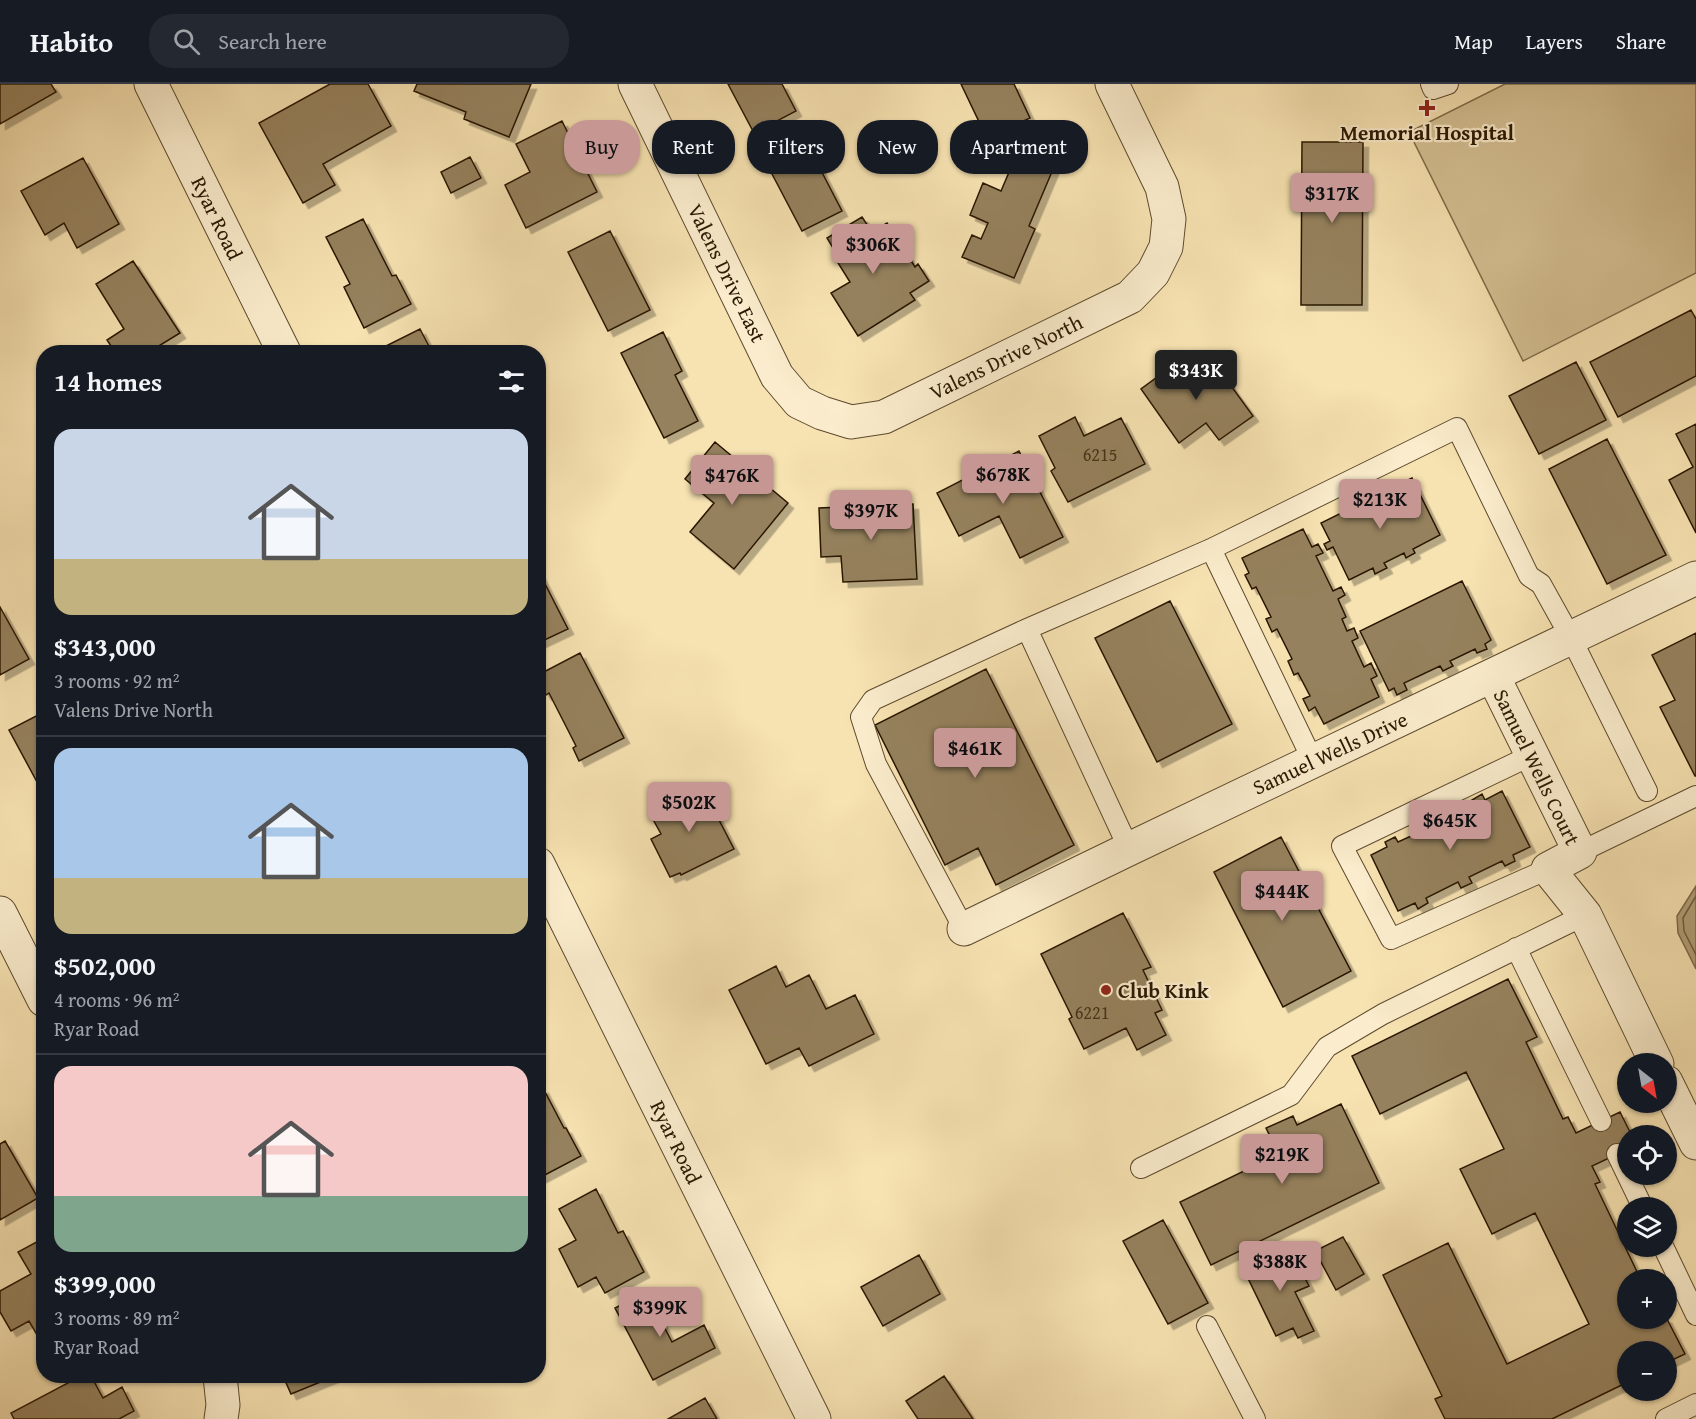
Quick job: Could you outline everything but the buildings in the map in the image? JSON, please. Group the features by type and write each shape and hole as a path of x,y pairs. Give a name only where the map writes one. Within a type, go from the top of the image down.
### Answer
{"street":[{"name":"Ryar Road","path":"151,84 281,345"},
{"name":"Valens Drive East","path":"635,84 777,376 799,402 822,413"},
{"name":"Valens Drive North","path":"822,413 851,422 885,417 1130,297 1153,273 1166,247 1170,219 1162,187 1112,84"},
{"name":"Samuel Wells Drive","path":"964,929 1696,578"},
{"name":"Samuel Wells Court","path":"1493,676 1580,852 1548,869 1585,915 1653,1053"},
{"name":"Ryar Road","path":"546,880 814,1419"},
{"path":"0,913 36,984"},
{"path":"1677,1104 1696,1143"},
{"path":"221,1383 224,1405 221,1419"}],"lane":[{"path":"964,929 876,765 861,717 873,700 1027,629 1211,549 1457,428 1529,576 1541,584 1571,638 1647,791"},
{"path":"1211,549 1313,761"},
{"path":"1027,629 1129,849"},
{"path":"1532,755 1342,846 1391,939 1548,869"},
{"path":"1580,852 1696,796"},
{"path":"1141,1168 1291,1095 1326,1047 1383,1014 1585,915"},
{"path":"1516,948 1601,1121"},
{"path":"1667,1257 1696,1315"},
{"path":"1207,1326 1255,1419"},
{"path":"1666,1419 1696,1404"}],"shaded area":[{"path":"1505,84 1696,84 1696,273 1523,361 1409,132"}],"water":[{"path":"1696,886 1696,969 1678,933 1677,916"}],"place":[{"name":"Memorial Hospital","path":"1427,108"},
{"name":"Club Kink","path":"1106,990"}]}
